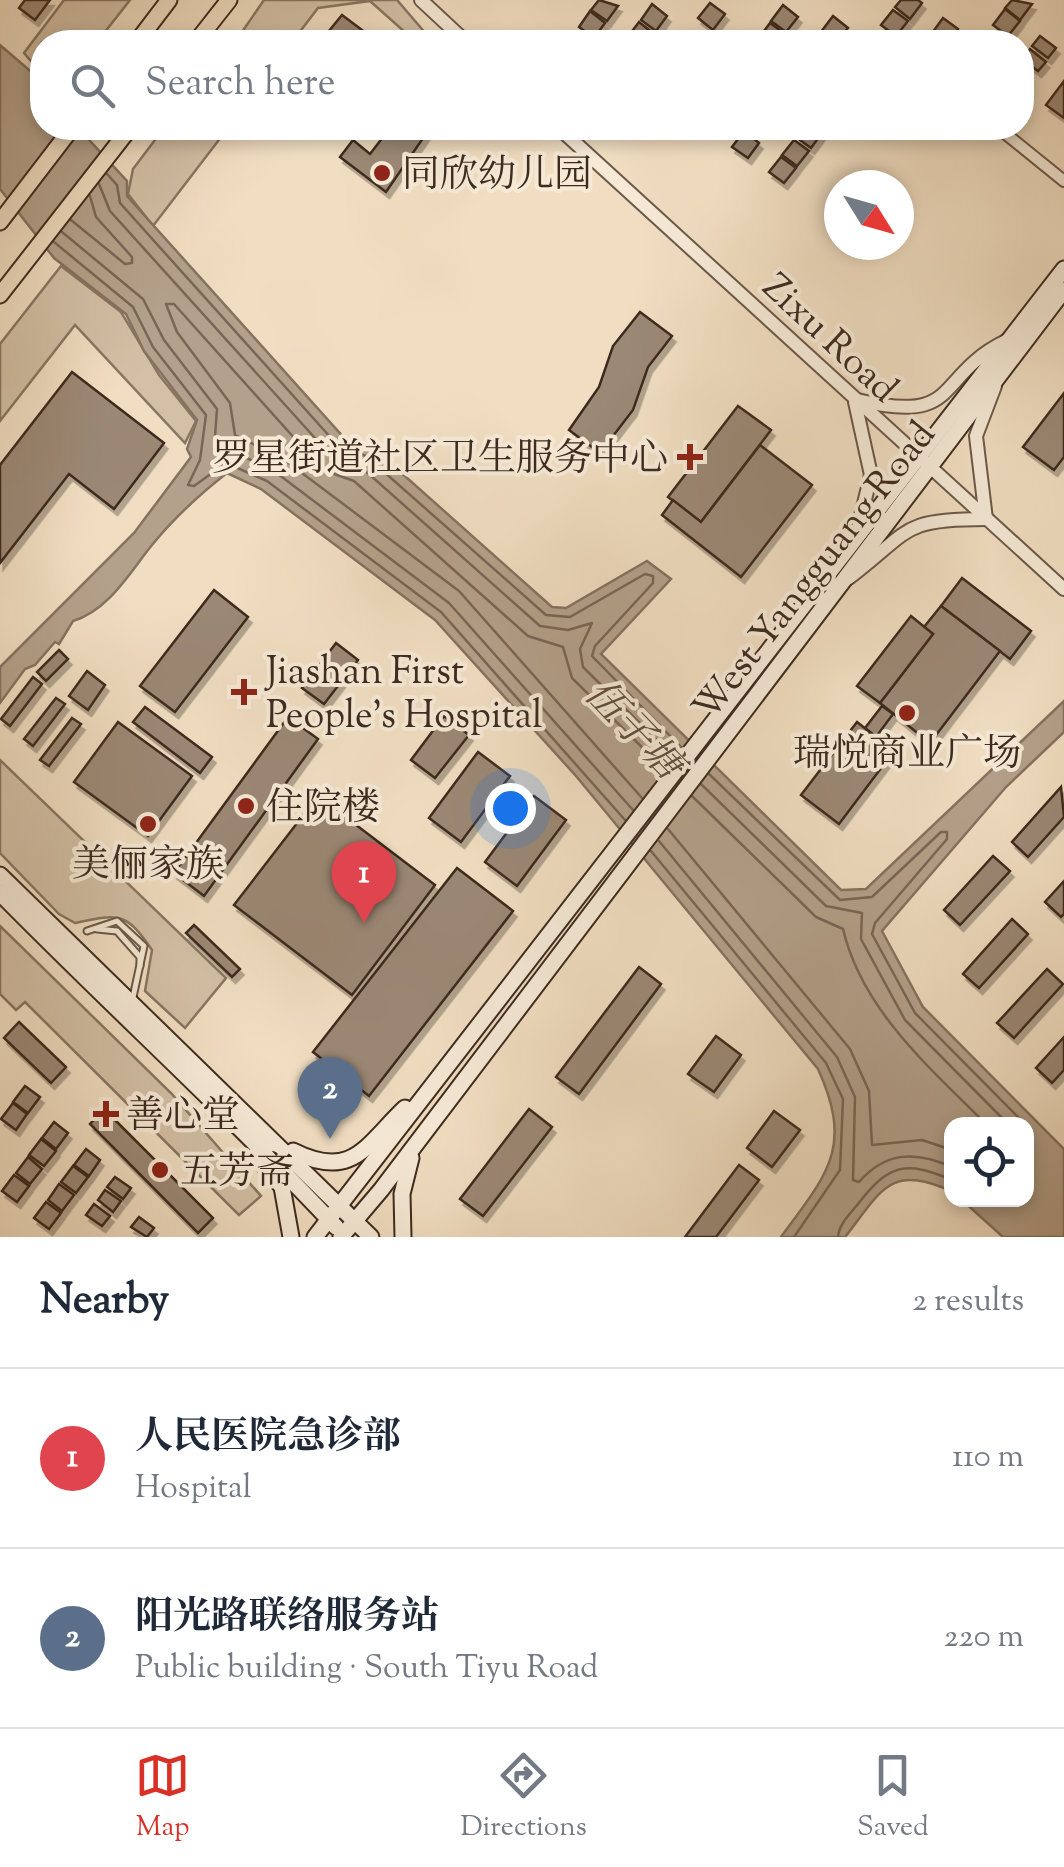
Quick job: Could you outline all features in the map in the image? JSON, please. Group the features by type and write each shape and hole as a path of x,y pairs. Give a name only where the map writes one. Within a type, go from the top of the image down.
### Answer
{"main road":[{"path":"146,30 169,0"},
{"path":"205,30 229,0"},
{"path":"0,221 63,140"},
{"path":"0,295 121,140"},
{"name":"West Yangguang Road","path":"343,1236 422,1137 616,866 841,584 1007,341 1064,269"},
{"name":"West Yangguang Road","path":"716,736 856,536 922,462 943,454 1064,290"},
{"name":"West Yangguang Road","path":"328,1219 616,866"},
{"path":"0,875 343,1236"},
{"path":"0,893 371,1237"},
{"path":"268,1138 316,1163 352,1160 373,1145 402,1110 429,1092"},
{"path":"234,1120 246,1145 282,1187 290,1237"},
{"path":"404,1237 402,1194 407,1166 422,1137"},
{"path":"315,1237 328,1219"}],"street":[{"path":"421,0 453,30"},
{"name":"Zixu Road","path":"571,140 1064,589"},
{"path":"1013,140 1064,181"},
{"path":"856,536 872,476 855,399 911,410 931,404 950,390 979,356 1007,341"},
{"path":"841,584 901,530 936,519 986,519 976,436 994,386"}],"lane":[{"path":"63,938 106,928 118,931 140,956 140,974 126,1011"}],"shaded area":[{"path":"64,0 130,0 106,30 41,30"},
{"path":"264,0 397,0 423,30 403,30 370,1 318,8 301,30 243,30"},
{"path":"155,140 219,140 153,226 128,194 133,169"},
{"path":"61,266 121,312 159,375 196,421 185,443 75,325 0,421 0,344"},
{"path":"0,760 226,978 185,1028 145,991 152,950 135,928 111,917 75,923 59,914 0,853"},
{"path":"0,926 171,1093 261,1196 239,1215 25,1002 16,1010 0,994"}],"water":[{"name":"伍子塘","path":"0,45 30,71 30,140 89,140 127,181 127,196 347,441 370,445 552,607 566,608 647,561 671,579 601,654 841,890 866,889 1064,701 1064,732 1006,787 882,931 923,1007 1032,1117 944,1117 944,1188 913,1180 900,1181 878,1195 845,1237 781,1237 811,1195 830,1159 834,1120 818,1069 576,776 435,620 261,489 227,473 169,525 108,599 73,621 59,644 55,642 35,665 25,669 0,703 0,667 134,533 191,457 187,449 197,420 144,351 126,314 54,258 0,189"},
{"path":"1034,1119 1064,1149 1064,1237 1003,1237 970,1207 1034,1207"}],"building":[{"path":"25,0 50,0 35,20 19,8"},
{"path":"599,0 618,6 607,21 591,10"},
{"path":"901,0 922,3 910,19 895,7"},
{"path":"1012,0 1032,4 1020,20 1005,8"},
{"path":"710,3 725,14 713,30 698,18"},
{"path":"652,4 667,16 657,30 641,20"},
{"path":"783,5 798,17 788,30 771,21"},
{"path":"1005,9 1020,21 1013,30 1000,30 993,25"},
{"path":"893,10 908,21 901,30 888,30 881,25"},
{"path":"590,11 605,23 600,30 579,27"},
{"path":"342,15 362,30 330,30"},
{"path":"833,16 848,28 846,30 822,30"},
{"path":"943,18 958,29 957,30 934,30"},
{"path":"639,22 649,30 633,30"},
{"path":"1040,36 1056,48 1048,58 1034,44"},
{"path":"1034,52 1046,62 1038,71 1034,68"},
{"path":"1064,81 1064,118 1046,105"},
{"path":"353,140 370,154 381,140 422,140 386,192 340,157"},
{"path":"737,140 759,143 748,158 732,147"},
{"path":"794,140 809,151 797,166 782,155"},
{"path":"800,140 817,140 811,148"},
{"path":"781,157 796,168 784,183 769,172"},
{"path":"640,312 672,336 648,367 633,410 600,453 569,430 599,387 613,346"},
{"path":"72,372 164,443 114,509 69,474 0,563 0,465"},
{"path":"1064,393 1064,457 1054,470 1023,447"},
{"path":"738,406 771,430 701,522 668,497"},
{"path":"760,445 812,485 741,577 662,515 673,500 701,522"},
{"path":"962,578 1031,631 1010,659 941,606"},
{"path":"214,590 248,617 175,712 140,686"},
{"path":"941,606 1000,651 930,743 880,703 933,634 924,627"},
{"path":"911,616 933,634 880,703 857,686"},
{"path":"336,643 358,660 324,704 302,688"},
{"path":"59,650 68,659 46,681 37,672"},
{"path":"87,671 105,685 88,710 69,696"},
{"path":"33,677 42,684 10,726 1,719"},
{"path":"56,698 65,704 33,746 24,739"},
{"path":"882,706 893,714 876,737 865,728"},
{"path":"145,707 212,757 200,773 133,722"},
{"path":"444,716 469,735 435,778 411,760"},
{"name":"住院楼","path":"288,717 318,739 204,896 174,873"},
{"path":"72,718 81,724 49,766 40,760"},
{"path":"118,722 192,776 148,836 74,782"},
{"path":"857,722 894,751 839,824 801,795"},
{"path":"478,752 510,776 461,842 429,818"},
{"path":"1061,787 1064,817 1028,857 1012,842"},
{"path":"318,796 435,885 352,995 234,905"},
{"path":"534,796 566,820 517,886 485,862"},
{"path":"993,856 1010,871 960,925 944,910"},
{"path":"457,868 513,911 369,1096 313,1052"},
{"path":"1064,881 1064,914 1061,917 1045,902"},
{"path":"1012,919 1028,934 979,988 963,974"},
{"path":"194,925 240,969 232,977 186,933"},
{"path":"639,967 661,984 579,1094 556,1077"},
{"path":"1047,969 1063,984 1014,1038 997,1023"},
{"path":"19,1022 66,1067 51,1083 4,1038"},
{"path":"716,1036 741,1055 714,1092 688,1074"},
{"path":"1064,1037 1064,1070 1052,1083 1036,1068"},
{"path":"25,1086 40,1097 28,1113 13,1102"},
{"path":"13,1103 27,1114 16,1130 1,1119"},
{"path":"104,1109 213,1218 198,1233 90,1124"},
{"path":"529,1109 552,1127 483,1216 460,1199"},
{"path":"774,1111 800,1130 772,1167 747,1148"},
{"path":"54,1122 68,1133 56,1149 42,1138"},
{"path":"41,1139 56,1151 44,1166 29,1155"},
{"path":"86,1149 100,1160 89,1176 74,1165"},
{"path":"28,1157 42,1169 30,1184 16,1173"},
{"path":"739,1165 759,1180 716,1237 685,1237"},
{"path":"73,1166 88,1177 76,1193 61,1182"},
{"path":"14,1175 29,1186 17,1202 2,1191"},
{"path":"115,1177 131,1188 123,1199 107,1187"},
{"path":"59,1184 74,1195 62,1211 48,1200"},
{"path":"105,1190 121,1201 113,1212 98,1200"},
{"path":"46,1202 61,1213 49,1229 34,1218"},
{"path":"94,1204 110,1216 102,1226 86,1215"},
{"path":"139,1217 154,1228 147,1237 131,1227"}],"place":[{"name":"同欣幼儿园","path":"382,173"},
{"name":"罗星街道社区卫生服务中心","path":"690,457"},
{"name":"Jiashan First People's Hospital","path":"244,692"},
{"name":"瑞悦商业广场","path":"907,713"},
{"name":"住院楼","path":"246,806"},
{"name":"美俪家族","path":"148,824"},
{"name":"人民医院急诊部","path":"364,923"},
{"name":"善心堂","path":"106,1114"},
{"name":"阳光路联络服务站","path":"330,1139"},
{"name":"五芳斋","path":"160,1170"}]}
